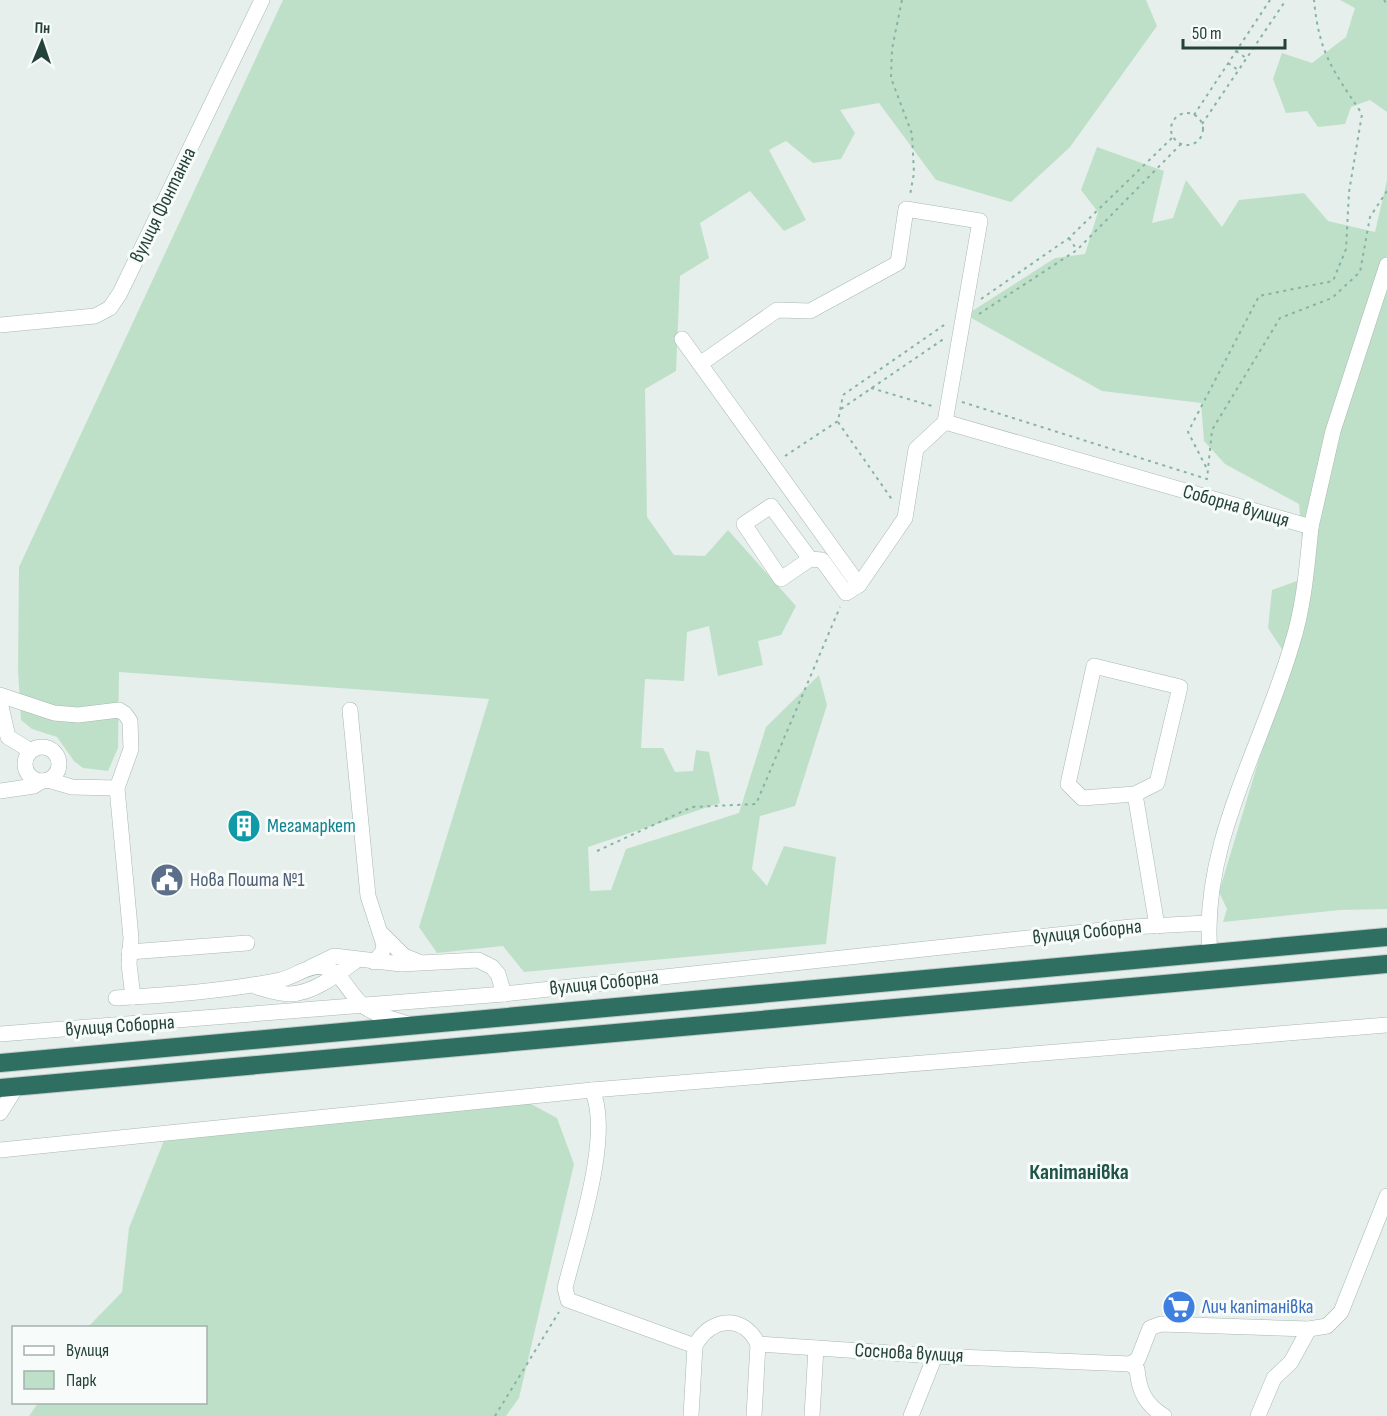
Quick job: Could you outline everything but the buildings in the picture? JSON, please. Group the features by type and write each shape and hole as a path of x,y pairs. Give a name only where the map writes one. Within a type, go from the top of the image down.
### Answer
{"highway":[{"path":"0,1063 1387,938"},
{"path":"9,1087 1387,964"}],"street":[{"name":"вулиця Фонтанна","path":"0,325 96,316 110,308 120,293 262,0"},
{"path":"700,364 777,310 810,311 898,262 906,209 980,221 959,328 947,410 916,449 905,518 859,585 846,593 822,560 810,559 781,579 744,524 771,506 810,559"},
{"path":"1311,527 1333,431 1387,265"},
{"path":"682,339 859,585"},
{"name":"Соборна вулиця","path":"947,410 1311,527 1302,607 1292,646 1219,850 1207,923 1210,953"},
{"path":"1094,666 1180,687 1157,783 1135,794 1082,798 1068,784 1094,666"},
{"path":"0,695 54,713 78,715 119,710 130,721 131,749 117,788 131,938 129,952 133,997"},
{"path":"0,702 4,740 31,751 48,748 75,781 92,788"},
{"path":"350,710 368,896 383,935 382,953 374,962"},
{"path":"31,751 25,761 31,777 56,784 117,788"},
{"path":"4,791 34,786 45,780 56,772 58,761"},
{"path":"4,791 27,771"},
{"path":"1135,794 1157,926"},
{"name":"вулиця Соборна","path":"0,1034 364,1007 1157,926 1207,923"},
{"path":"383,935 405,956 422,963"},
{"path":"129,952 247,943"},
{"path":"116,998 251,986 291,978 334,956 374,962 422,963 478,960 492,967 498,974 504,994"},
{"path":"251,986 290,994 307,990 338,975 357,960"},
{"path":"311,967 324,967 338,975 364,1007 381,1016 414,1026"},
{"path":"0,1150 592,1090 1387,1025"},
{"path":"0,1113 9,1087"},
{"path":"592,1090 598,1102 600,1124 598,1153 565,1288 568,1300 695,1346"},
{"path":"1164,1416 1145,1401 1139,1386 1137,1369 1130,1364 1138,1359 1150,1328 1161,1324 1309,1329 1327,1326 1341,1312 1387,1196"},
{"path":"691,1416 695,1346 703,1332 719,1324 738,1323 752,1331 758,1344 753,1416"},
{"path":"1258,1416 1274,1378 1291,1362 1309,1329"},
{"name":"Соснова вулиця","path":"758,1344 934,1356 1130,1364"},
{"path":"812,1416 816,1348"},
{"path":"911,1416 934,1356"}],"path":[{"path":"902,0 892,49 891,78 912,134 914,173 906,209"},
{"path":"1194,115 1270,0"},
{"path":"1202,124 1286,0"},
{"path":"1208,470 1188,432 1259,296 1333,281 1346,249 1349,192 1362,114 1329,64 1317,34 1314,0"},
{"path":"1384,0 1387,4"},
{"path":"1236,51 1246,58"},
{"path":"1228,63 1238,70"},
{"path":"841,409 1077,250 1181,144 1197,142 1203,132 1202,124 1194,115 1187,113 1177,117 1171,126 1173,137 1181,144"},
{"path":"772,464 838,421 843,395 1069,238 1173,137"},
{"path":"871,388 1207,479 1212,430 1280,318 1332,298 1360,272 1370,217 1387,190"},
{"path":"1069,238 1077,250"},
{"path":"838,421 905,518"},
{"path":"597,851 692,807 756,804 846,593"},
{"path":"495,1416 568,1300"}],"green space":[{"path":"283,0 1146,0 1157,26 1070,147 1011,202 936,180 879,103 840,110 855,133 841,159 813,163 786,141 769,150 806,220 784,231 750,191 700,223 709,258 680,276 676,371 645,389 647,517 674,555 705,556 728,530 796,606 781,635 758,641 763,665 718,676 709,626 687,632 684,681 645,679 641,748 663,748 675,772 693,771 696,750 709,752 720,803 588,847 590,891 611,890 626,849 739,813 766,727 819,675 827,705 795,806 760,816 752,869 767,886 784,846 836,857 826,944 524,972 503,946 437,953 419,927 489,699 119,672 118,748 108,771 83,768 74,761 57,737 32,729 21,720 18,670 19,567"},
{"path":"1340,0 1387,0 1387,112 1370,100 1351,107 1345,124 1318,127 1307,111 1286,113 1273,79 1282,53 1312,63 1346,37 1355,8"},
{"path":"1097,147 1164,171 1152,223 1173,218 1186,180 1222,227 1239,200 1304,193 1328,221 1375,232 1387,180 1387,909 1340,910 1223,922 1227,909 1219,892 1289,660 1268,628 1272,590 1305,578 1299,504 1225,464 1204,441 1201,403 1102,391 966,315 1055,258 1085,254 1098,212 1081,190"},
{"path":"520,1098 557,1118 574,1164 519,1398 506,1416 29,1416 37,1404 207,1404 207,1326 89,1326 122,1292 129,1228 165,1138"}],"place":[{"name":"Мегамаркет","path":"244,826"},
{"name":"Нова Пошта №1","path":"167,880"},
{"name":"Лич капітанівка","path":"1179,1307"}],"district":[{"name":"Капітанівка","path":"1079,1172"}]}
